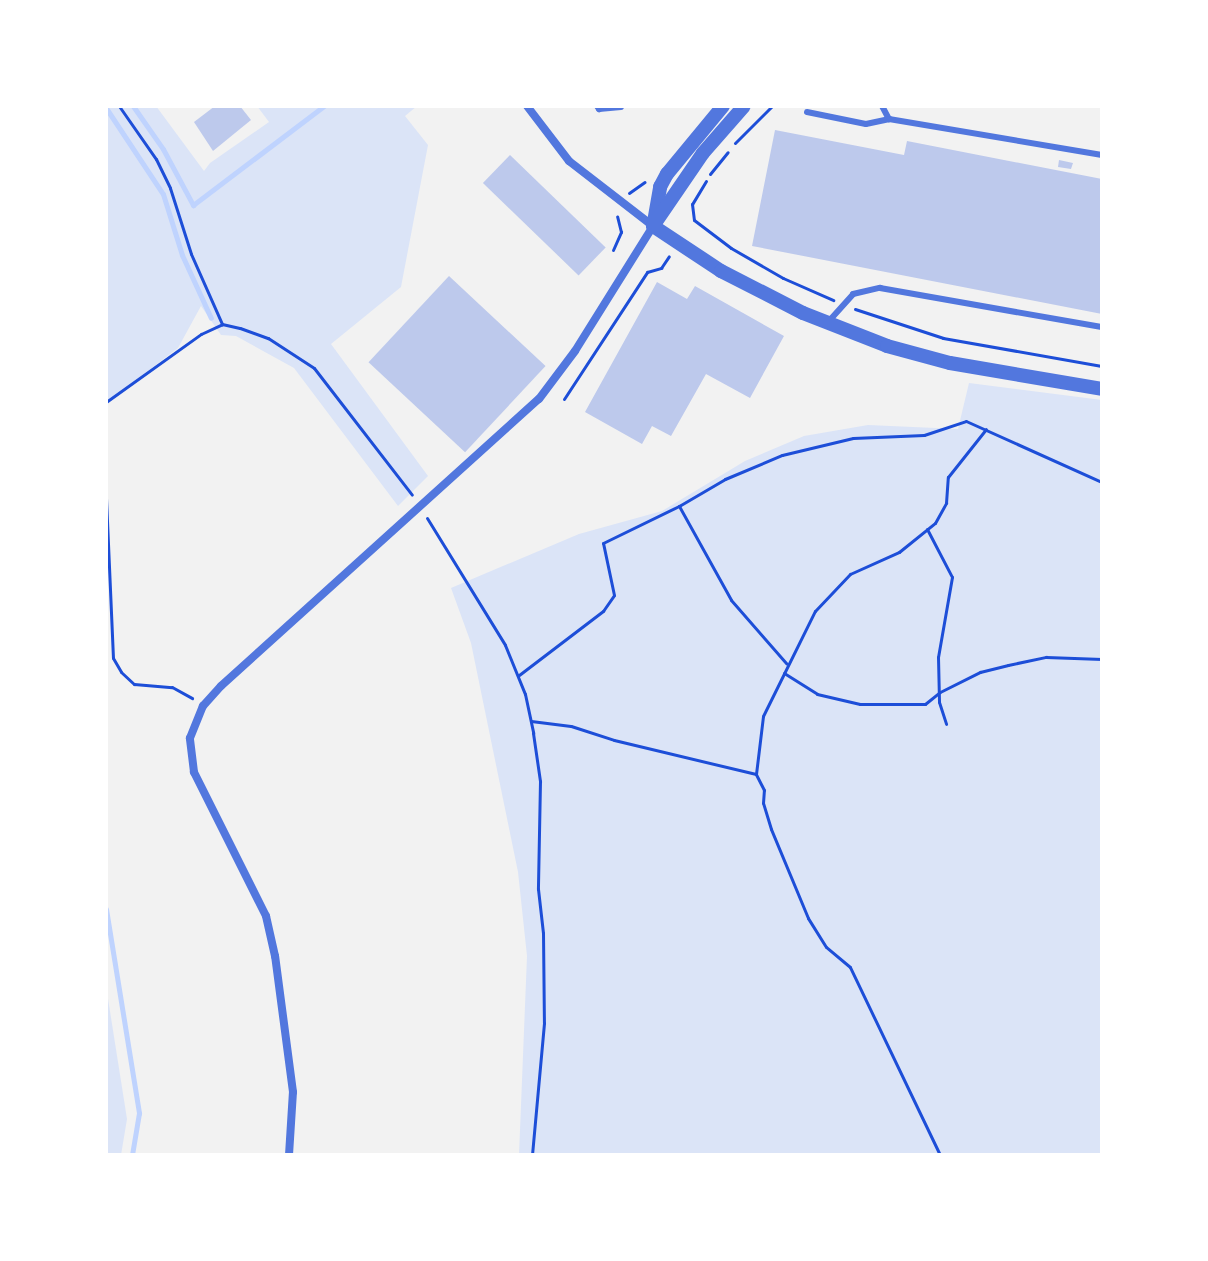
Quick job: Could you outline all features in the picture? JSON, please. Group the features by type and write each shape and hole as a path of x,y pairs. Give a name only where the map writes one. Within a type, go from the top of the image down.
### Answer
{"street":[{"path":"527,106 569,161 653,226 721,271 827,323 930,358 1102,389"},
{"path":"653,226 660,187 667,174 723,106"},
{"path":"289,1155 293,1092 275,956 266,916 255,891 194,772 190,738 203,706 221,686 539,399 575,351 703,153 744,106"}],"lane":[{"path":"597,106 599,109 621,107"},
{"path":"882,106 889,119"},
{"path":"807,112 866,124 889,119 1102,155"},
{"path":"827,323 853,294 880,288 1102,327"}],"path":[{"path":"119,106 156,159 170,188 191,254 222,324"},
{"path":"772,106 708,176 692,204 693,217 731,248 783,278 842,304 943,338 1102,366"},
{"path":"621,184 631,189 649,180"},
{"path":"613,250 621,232 616,213"},
{"path":"564,399 647,272 661,268"},
{"path":"106,402 178,348 222,324 268,338 314,368 421,507 486,611 517,676 531,721 540,781 538,889 543,933 544,1023 532,1155"},
{"path":"517,676 603,611 614,595 603,543 679,506 725,479 782,455 853,438 924,435 966,421 1102,482"},
{"path":"940,1155 883,1031 865,1004 850,967 826,947 808,918 775,839 763,803 764,790 756,774 763,716 786,663 815,611 850,574 899,552 927,529 946,503 948,477 986,429"},
{"path":"106,498 113,658 121,672 134,684 172,687 203,706"},
{"path":"679,506 731,600 786,663"},
{"path":"927,529 952,577 938,657 939,702 946,724"},
{"path":"782,672 817,694 860,704 925,704 940,692 980,672 1046,657 1102,659"},
{"path":"531,721 571,726 639,747 756,774"}],"shaded area":[{"path":"106,106 156,106 204,171 210,163 269,122 257,106 417,106 405,116 428,145 401,287 331,344 428,476 398,506 294,368 236,336 221,335 201,306 178,348 106,403"},
{"path":"969,383 1102,400 1102,1155 519,1155 527,956 518,872 471,643 451,588 579,534 662,511 745,461 804,436 868,425 958,429"},
{"path":"106,986 127,1119 121,1155 106,1155"}],"building":[{"path":"215,106 240,106 251,120 213,151 194,122"},
{"path":"775,130 904,155 907,141 1102,179 1102,314 752,246"},
{"path":"510,155 606,247 579,275 483,183"},
{"path":"1059,160 1073,163 1071,169 1058,167"},
{"path":"449,276 546,366 465,452 369,362"},
{"path":"657,282 687,299 695,286 784,336 750,398 706,374 671,436 652,426 642,444 585,412"}],"waterway":[{"path":"133,106 163,149 193,205 324,106"},
{"path":"106,108 163,194 182,255 211,318"},
{"path":"106,909 139,1113 132,1155"}]}
